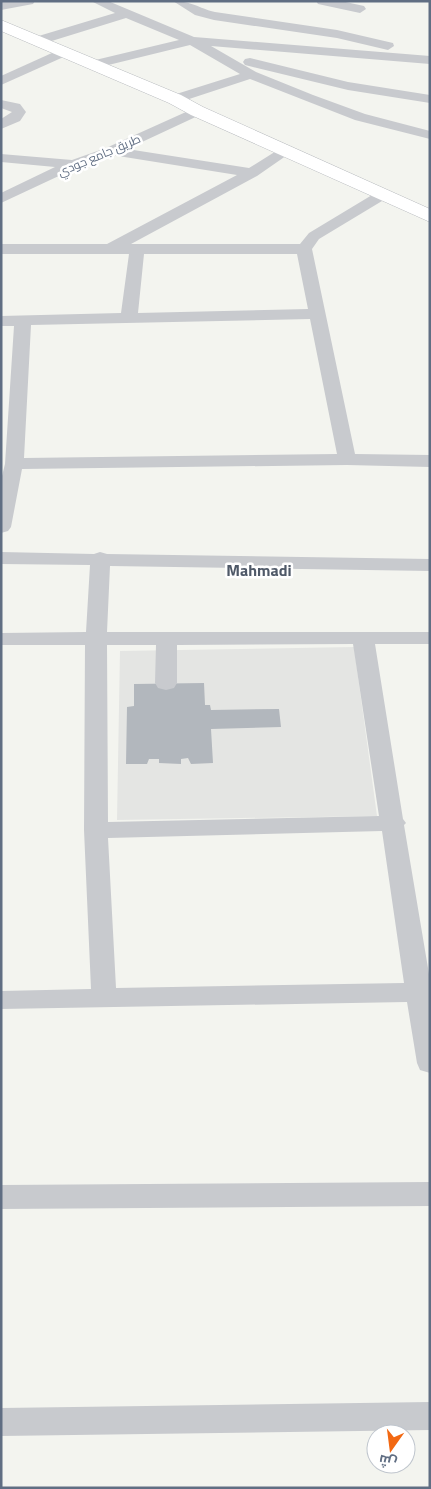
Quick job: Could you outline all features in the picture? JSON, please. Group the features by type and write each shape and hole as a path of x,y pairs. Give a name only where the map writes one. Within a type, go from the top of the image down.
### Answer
{"main road":[{"path":"1,25 175,99 196,111 430,216"},
{"path":"404,203 430,209"}],"street":[{"path":"1,6 29,1"},
{"path":"97,1 192,41 251,75 360,117 430,135"},
{"path":"179,1 199,12 214,16 357,38 390,46 424,59"},
{"path":"322,1 360,9"},
{"path":"37,41 126,14"},
{"path":"92,65 192,41 424,59"},
{"path":"5,76 62,52"},
{"path":"214,54 348,86 430,99"},
{"path":"175,99 251,75"},
{"path":"1,104 14,107 19,112 15,118 1,125"},
{"name":"طريق جامع جودي","path":"1,199 73,164 111,151 196,111"},
{"path":"414,132 430,120"},
{"path":"111,151 252,173"},
{"path":"111,248 252,173 286,151"},
{"path":"1,158 73,164"},
{"path":"347,459 304,249 314,236 382,195"},
{"path":"1,249 304,249"},
{"path":"130,319 137,250"},
{"path":"1,320 318,314"},
{"path":"1,526 14,464 23,320"},
{"path":"14,464 347,459 430,461"},
{"path":"1,558 430,564"},
{"path":"100,558 96,639 96,830 104,999"},
{"path":"166,683 167,638"},
{"path":"363,638 394,823 430,1063"},
{"path":"1,639 430,638"},
{"path":"96,830 394,823"},
{"path":"1,1000 420,992"},
{"path":"1,1197 430,1194"},
{"path":"1,1422 430,1416"}],"shaded area":[{"path":"354,647 377,816 117,820 120,651"}],"building":[{"path":"204,683 205,705 210,705 211,710 279,709 281,727 211,729 213,763 191,764 188,758 181,759 181,764 159,763 159,759 149,759 147,764 126,764 127,707 134,706 134,684"}],"district":[{"name":"Mahmadi","path":"259,570"}]}
